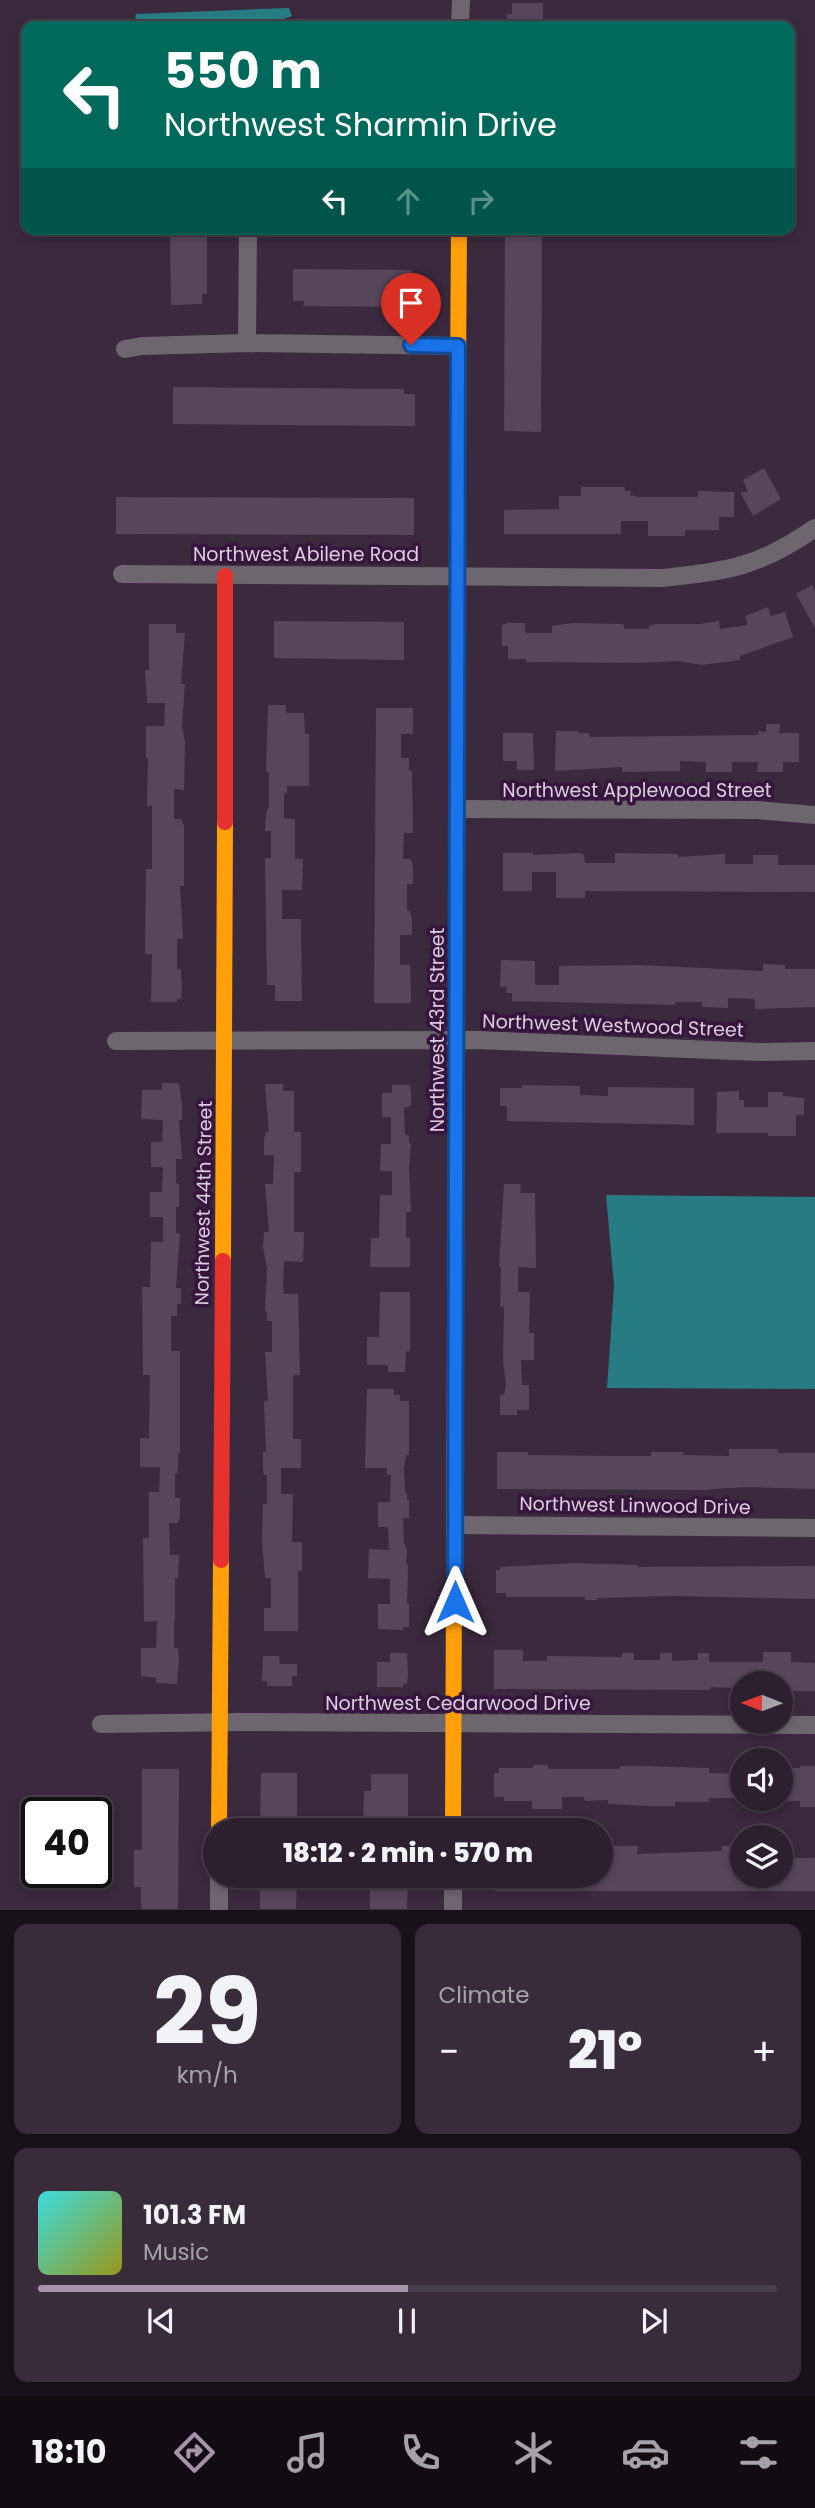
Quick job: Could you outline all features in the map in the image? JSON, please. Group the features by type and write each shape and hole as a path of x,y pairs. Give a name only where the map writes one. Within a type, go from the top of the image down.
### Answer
{"street":[{"path":"460,21 461,0"},
{"path":"247,343 248,235"},
{"name":"Northwest 43rd Street","path":"453,1818 459,235"},
{"path":"125,349 142,346 247,343 458,346"},
{"name":"Northwest Abilene Road","path":"122,574 663,578 721,572 757,562 791,545 815,528"},
{"name":"Northwest 44th Street","path":"219,1818 225,1040 225,576"},
{"name":"Northwest Applewood Street","path":"458,810 757,810 815,815"},
{"name":"Northwest Westwood Street","path":"116,1041 458,1041 578,1043 758,1052 815,1051"},
{"name":"Northwest Linwood Drive","path":"455,1525 815,1528"},
{"name":"Northwest Cedarwood Drive","path":"101,1724 219,1722 815,1725"},
{"path":"219,1888 219,1909"},
{"path":"453,1888 453,1909"}],"shaded area":[{"path":"289,8 292,16 278,21 135,21 136,14"},
{"path":"606,1195 815,1197 815,1389 607,1388 614,1286"}],"building":[{"path":"512,3 543,3 543,21 507,21 507,14 512,14"},
{"path":"170,235 207,235 207,294 202,294 202,304 171,305"},
{"path":"505,235 542,235 541,432 504,431"},
{"path":"293,269 412,270 411,307 303,306 304,301 293,301"},
{"path":"173,387 404,389 404,394 415,394 415,426 173,424"},
{"path":"764,468 781,499 753,516 740,492 748,492 743,480"},
{"path":"581,487 625,487 625,491 631,491 630,495 639,497 698,497 698,491 734,492 734,517 719,517 719,530 685,530 685,536 648,536 648,521 621,521 621,534 504,534 504,510 559,509 559,496 581,496"},
{"path":"116,497 414,498 414,535 116,534"},
{"path":"812,585 815,592 815,628 796,594"},
{"path":"768,607 771,616 785,612 793,637 740,656 740,660 702,665 678,661 526,662 526,659 508,659 508,646 502,646 502,625 508,623 525,623 525,633 552,633 552,626 573,623 621,624 624,629 649,629 649,626 655,624 719,621 720,629 748,625 745,616"},
{"path":"274,621 404,622 404,660 274,658"},
{"path":"149,624 176,624 176,633 185,633 181,684 185,684 182,726 185,742 184,790 174,789 174,819 182,819 184,827 184,886 180,886 183,939 177,939 177,969 181,969 182,990 181,999 177,999 177,1002 151,1002 152,954 145,954 146,869 152,869 152,806 147,806 146,726 164,726 165,703 147,703 145,670 149,670"},
{"path":"268,705 286,705 286,713 304,713 305,734 309,734 309,786 287,786 287,793 284,793 284,818 295,819 295,859 303,859 302,890 282,890 282,919 301,919 302,1001 275,1001 275,985 267,985 265,858 271,858 271,831 265,831 269,806 269,772 266,772"},
{"path":"376,708 413,708 413,734 401,734 401,758 409,758 409,771 412,771 413,833 404,833 403,859 411,859 413,867 413,884 407,884 407,910 410,911 412,919 412,935 400,935 400,965 410,965 411,1003 374,1003"},
{"path":"766,724 780,724 779,733 799,733 799,762 783,762 783,772 757,772 758,762 732,762 732,772 706,772 706,762 680,761 680,771 622,772 622,767 555,771 556,731 589,733 589,737 758,735 758,731 766,732"},
{"path":"503,733 533,733 534,770 517,770 517,761 503,761"},
{"path":"503,853 579,853 584,855 585,863 615,863 615,853 678,854 678,857 725,854 725,864 753,864 753,855 778,855 778,865 815,865 815,892 585,891 585,898 556,898 556,872 532,872 532,891 503,891"},
{"path":"501,960 535,961 535,985 559,985 559,966 640,965 763,971 763,964 785,965 785,969 815,969 815,1007 755,1009 755,999 728,998 728,1008 702,1007 702,1002 675,1002 675,1005 512,1001 512,993 506,993 507,987 500,987"},
{"path":"162,1083 179,1083 182,1105 182,1120 179,1120 182,1159 176,1159 179,1207 176,1207 176,1233 180,1234 176,1288 181,1288 181,1304 177,1304 177,1316 171,1316 171,1351 180,1351 180,1453 175,1474 175,1498 180,1498 180,1516 178,1523 169,1523 170,1555 179,1555 178,1578 175,1578 174,1622 174,1648 178,1648 179,1660 177,1684 156,1683 156,1678 141,1676 141,1648 156,1648 157,1621 144,1622 143,1538 149,1538 149,1492 159,1492 160,1467 140,1467 140,1438 149,1438 150,1375 143,1375 142,1287 150,1287 151,1242 163,1242 163,1217 150,1217 150,1192 162,1192 163,1167 151,1167 151,1142 162,1142 163,1120 141,1119 142,1090 162,1090"},
{"path":"265,1084 283,1084 283,1091 294,1091 294,1132 301,1132 301,1172 294,1172 294,1232 304,1232 303,1262 284,1261 283,1286 284,1294 298,1294 300,1375 293,1375 293,1439 301,1439 301,1468 281,1468 281,1494 293,1494 292,1542 302,1542 302,1571 298,1571 298,1631 264,1631 264,1608 271,1608 271,1578 265,1578 262,1541 263,1504 267,1504 267,1475 264,1475 263,1468 263,1452 266,1452 264,1401 268,1401 265,1352 272,1352 272,1321 267,1321 265,1311 267,1268 263,1247 264,1232 269,1232 265,1184 273,1184 274,1155 264,1155 264,1139 266,1132 269,1132"},
{"path":"392,1085 410,1085 411,1092 411,1106 404,1108 405,1135 409,1135 411,1143 411,1212 406,1212 406,1238 410,1238 410,1267 370,1267 371,1238 379,1238 380,1195 392,1195 392,1171 380,1171 381,1144 391,1144 391,1117 382,1117 382,1093 392,1093"},
{"path":"522,1085 580,1086 580,1095 608,1096 608,1087 694,1088 694,1125 507,1121 507,1106 500,1106 500,1088 522,1088"},
{"path":"739,1091 739,1100 744,1100 744,1107 768,1107 768,1092 783,1092 783,1096 804,1098 804,1115 796,1115 796,1136 716,1133 717,1092"},
{"path":"504,1184 521,1184 520,1193 535,1193 536,1268 518,1267 518,1292 530,1292 529,1333 534,1333 534,1360 521,1360 522,1385 529,1385 529,1410 517,1410 517,1415 500,1415 500,1395 504,1394 506,1385 503,1360 504,1307 500,1307 499,1267"},
{"path":"380,1292 410,1292 410,1351 406,1351 405,1372 388,1372 388,1365 367,1365 367,1337 379,1337"},
{"path":"367,1389 394,1389 394,1395 400,1395 400,1401 409,1401 409,1455 406,1455 404,1468 409,1518 403,1518 408,1564 409,1627 403,1627 403,1630 378,1629 378,1604 390,1604 390,1579 368,1578 369,1549 389,1550 388,1527 378,1527 378,1502 390,1502 391,1475 387,1475 387,1468 365,1468"},
{"path":"729,1449 778,1449 778,1453 815,1453 815,1489 497,1489 497,1452 528,1452 528,1455 651,1456 651,1452 683,1452 683,1455 729,1456"},
{"path":"576,1563 638,1567 815,1566 815,1599 672,1596 585,1600 585,1597 506,1597 506,1593 496,1593 496,1570 500,1570 500,1567"},
{"path":"494,1650 523,1650 523,1661 547,1661 547,1656 622,1657 622,1653 634,1653 634,1660 660,1660 660,1653 672,1653 672,1661 698,1660 698,1653 709,1653 709,1662 763,1662 763,1652 791,1652 791,1662 815,1663 815,1691 793,1691 793,1671 730,1671 730,1688 710,1687 710,1690 494,1689"},
{"path":"390,1653 407,1653 407,1684 403,1684 403,1687 377,1687 377,1662 390,1662"},
{"path":"263,1656 279,1656 280,1664 297,1664 297,1676 292,1676 292,1686 267,1686 267,1681 262,1681"},
{"path":"533,1765 548,1765 548,1769 620,1769 620,1766 709,1768 709,1773 730,1774 730,1798 709,1798 709,1802 675,1802 675,1806 646,1806 608,1804 608,1800 585,1801 584,1797 562,1797 562,1809 532,1809 532,1801 504,1801 504,1797 494,1797 494,1773 499,1773 499,1768 533,1768"},
{"path":"815,1766 815,1807 800,1807 800,1801 793,1801 793,1768"},
{"path":"142,1769 179,1769 178,1909 141,1909 141,1887 134,1887 134,1850 142,1850"},
{"path":"261,1773 297,1773 297,1818 260,1818"},
{"path":"371,1774 408,1774 408,1818 363,1818 364,1791 371,1791"},
{"path":"613,1846 638,1846 637,1854 722,1851 722,1846 730,1846 730,1888 793,1888 793,1858 815,1858 815,1891 494,1891 494,1888 613,1888"},
{"path":"260,1888 297,1888 296,1909 260,1909"},
{"path":"370,1888 408,1888 407,1909 370,1909"}],"traffic: fast":[{"path":"457,855 458,379"}],"traffic: slow":[{"path":"458,379 459,235"},
{"path":"223,1261 225,822"},
{"path":"453,1818 455,1339"},
{"path":"219,1818 221,1560"}],"traffic: jam":[{"path":"225,576 225,822"},
{"path":"455,1339 457,855"},
{"path":"221,1560 223,1261"}],"route":[{"path":"411,345 458,346 455,1602"}]}
